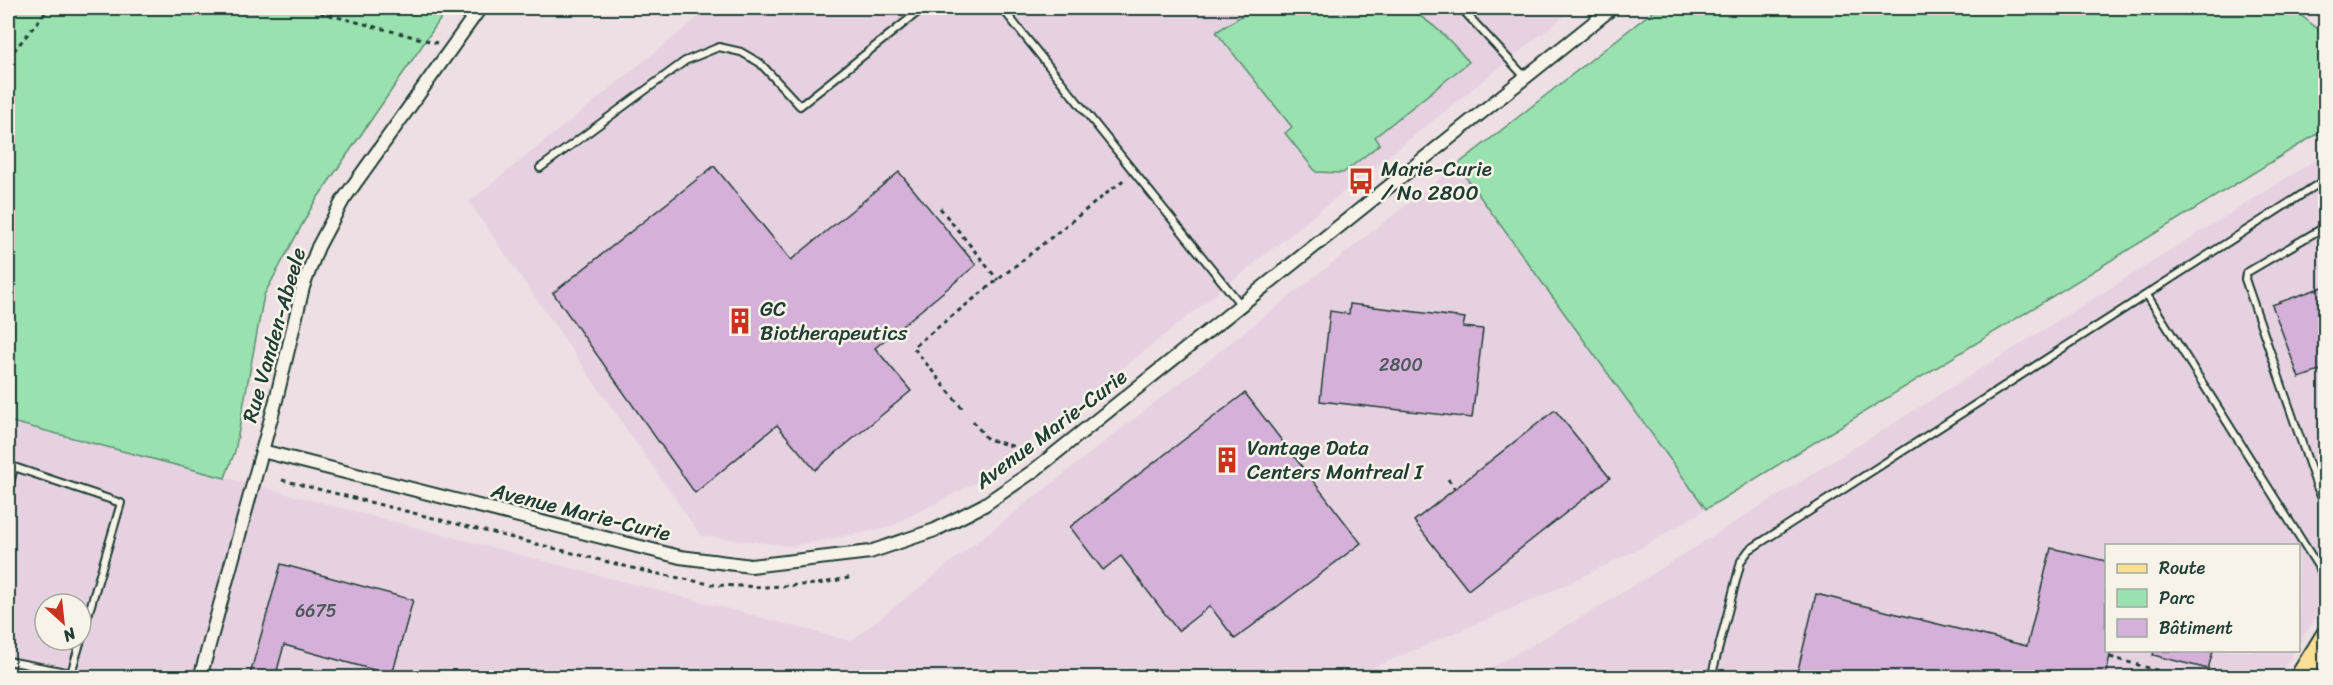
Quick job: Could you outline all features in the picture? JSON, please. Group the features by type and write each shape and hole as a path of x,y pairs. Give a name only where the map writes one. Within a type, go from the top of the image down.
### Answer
{"main road":[{"path":"2300,678 2325,636"}],"street":[{"name":"Rue Vanden-Abeele","path":"200,678 262,451 303,287 318,247 343,200 480,8"},
{"name":"Avenue Marie-Curie","path":"262,451 680,557 751,566 870,552 935,530 984,505 1032,472 1612,8"}],"lane":[{"path":"540,168 685,62 719,47 741,52 760,63 800,106 923,8"},
{"path":"1002,8 1241,305"},
{"path":"1461,8 1525,78"},
{"path":"1711,678 1741,561 1749,550 2325,179"},
{"path":"2325,225 2246,273 2245,279 2325,505"},
{"path":"2147,295 2325,579"},
{"path":"8,492 14,467 121,503 93,599"},
{"path":"8,661 71,673 77,652"},
{"path":"500,678 505,675 558,678"}],"path":[{"path":"8,58 49,8"},
{"path":"303,8 452,47"},
{"path":"962,408 914,347 1134,172"},
{"path":"940,208 998,280"},
{"path":"973,421 987,439 1012,446 1032,472"},
{"path":"1448,479 1455,489"},
{"path":"282,480 644,571 715,585 764,587 818,584 853,577"},
{"path":"2110,657 2184,678"}],"shaded area":[{"path":"710,8 1574,8 985,478 887,528 792,546 701,536 469,202"},
{"path":"2325,154 2325,603 2300,641 2300,544 2105,544 2105,652 2293,652 2279,677 1473,678 1596,609"},
{"path":"1457,165 1706,509 1639,549 1548,593 1351,677 8,677 8,421 851,641"}],"green space":[{"path":"8,8 448,8 314,203 264,295 235,451 225,478 8,421"},
{"path":"1254,8 1406,8 1440,32 1469,62 1375,137 1380,144 1343,173 1316,172 1285,133 1292,127 1216,32"},
{"path":"1657,8 2292,8 2325,35 2325,129 1706,509 1457,165"}],"building":[{"name":"GC Biotherapeutics","path":"714,166 791,260 899,172 976,265 875,348 911,391 815,470 777,425 695,493 553,293"},
{"path":"2325,286 2325,369 2299,378 2272,305"},
{"path":"1350,304 1465,318 1463,327 1483,329 1472,418 1320,401 1330,311 1349,314"},
{"name":"Vantage Data Centers Montreal I","path":"1245,393 1361,543 1235,639 1210,606 1178,631 1121,556 1103,570 1070,527"},
{"path":"1555,410 1610,478 1468,590 1414,521"},
{"path":"2051,548 2105,561 2105,652 2111,652 2105,678 1796,678 1816,594 2027,646"},
{"path":"281,564 413,600 392,675 284,645 275,678 249,678"},
{"path":"2154,652 2213,652 2208,669 2153,655"}],"place":[{"name":"Marie-Curie / No 2800","path":"1361,181"},
{"name":"GC Biotherapeutics","path":"740,321"},
{"name":"Vantage Data Centers Montreal I","path":"1227,460"}]}
